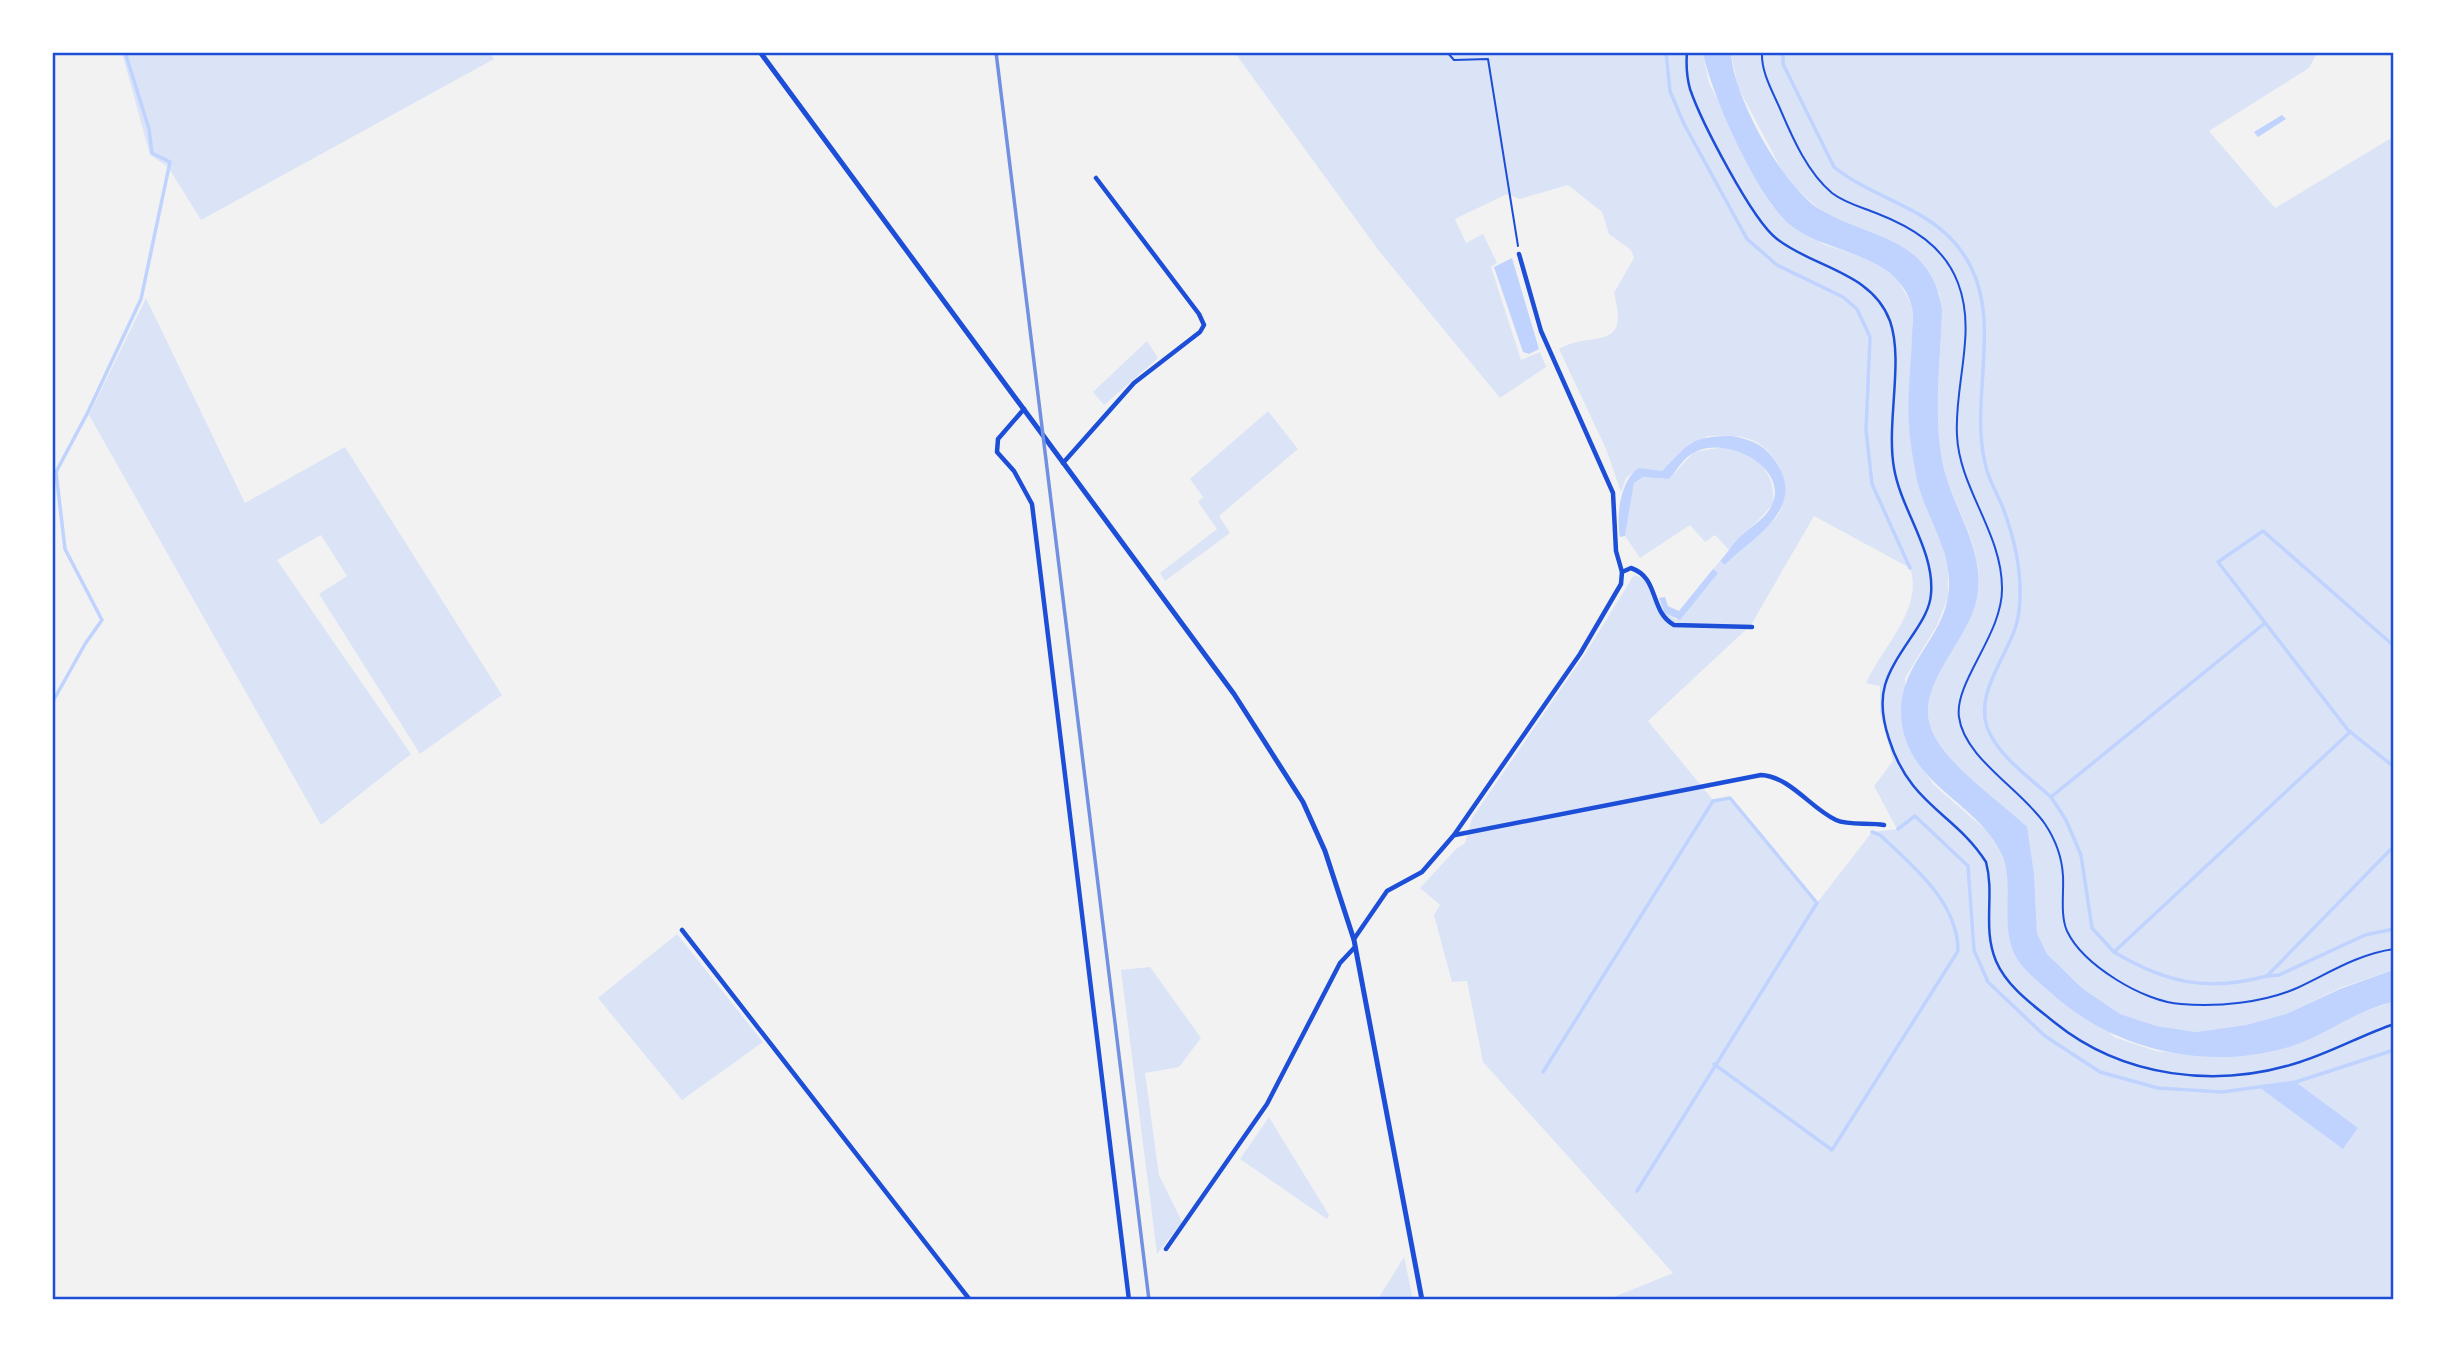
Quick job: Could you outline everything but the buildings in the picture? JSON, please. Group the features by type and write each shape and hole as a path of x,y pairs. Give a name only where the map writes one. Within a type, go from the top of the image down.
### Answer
{"street":[{"path":"760,52 1234,694 1288,775 1325,851 1354,940 1422,1300"},
{"path":"1063,463 1134,383 1200,332 1204,325 1199,314 1096,178"},
{"path":"1354,940 1387,891 1422,872 1454,835 1580,654 1621,584 1613,493 1541,331 1519,254"},
{"path":"1024,409 998,439 997,452 1014,471 1032,503 1129,1300"},
{"path":"1622,572 1631,568 1640,571 1654,589 1656,605 1663,619 1674,625 1752,627"},
{"path":"1454,835 1746,776 1769,776 1835,819 1884,825"},
{"path":"682,930 970,1300"},
{"path":"1166,1249 1267,1104 1340,963 1355,947"}],"lane":[{"path":"1687,52 1691,91 1758,219 1791,249 1863,284 1876,297 1889,319 1894,350 1890,436 1893,466 1905,509 1925,558 1932,587 1928,609 1891,667 1882,687 1882,711 1894,755 1909,784 1986,862 1991,947 2003,974 2056,1024 2091,1048 2139,1068 2186,1075 2239,1074 2299,1063 2393,1024"}],"path":[{"path":"1447,52 1454,60 1488,59 1519,254"},
{"path":"1762,52 1762,66 1786,122 1812,170 1824,185 1851,204 1880,214 1925,237 1941,254 1958,282 1966,313 1956,434 1962,464 1992,539 2003,589 1996,623 1958,702 1959,721 1965,738 2033,808 2048,829 2058,849 2063,874 2067,930 2086,954 2106,972 2152,998 2177,1004 2208,1005 2269,997 2294,989 2350,962 2393,949"}],"shaded area":[{"path":"489,52 494,59 201,220 168,167 150,155 122,53"},
{"path":"1235,53 1703,53 1709,83 1772,206 1823,244 1873,261 1898,279 1913,308 1909,425 1948,568 1948,598 1936,627 1905,678 1910,750 1934,785 1988,832 2001,853 2008,874 2009,926 2114,1037 2156,1051 2208,1056 2264,1053 2296,1044 2348,1017 2393,1002 2393,1299 1609,1299 1673,1273 1483,1062 1467,981 1452,982 1434,915 1440,905 1420,888 1456,849 1465,843 1472,818 1585,654 1634,575 1648,583 1665,610 1677,620 1717,573 1713,569 1720,561 1725,565 1776,518 1782,507 1784,483 1775,460 1758,443 1741,437 1707,436 1660,472 1638,468 1626,478 1621,492 1606,449 1559,349 1613,333 1618,312 1614,293 1634,258 1631,250 1609,234 1602,212 1568,185 1520,199 1507,194 1455,219 1466,243 1483,234 1497,263 1491,267 1521,360 1540,352 1546,367 1500,398 1379,251","holes":["1814,516 1910,568 1913,583 1906,613 1866,683 1880,686 1880,712 1893,761 1874,786 1897,829 1872,832 1817,903 1730,798 1713,800 1648,721 1751,625","2296,1082 2358,1128 2344,1148 2260,1088"]},
{"path":"1731,53 2317,53 2309,68 2209,131 2275,208 2393,137 2393,970 2340,988 2286,1014 2246,1025 2196,1032 2157,1026 2120,1014 2082,988 2047,954 2037,933 2034,873 2026,827 1973,782 1948,756 1931,728 1928,711 1930,694 1937,676 1974,607 1979,575 1973,544 1949,484 1940,450 1938,389 1942,309 1939,292 1821,210 1788,182 1738,87"},
{"path":"146,298 245,503 345,447 502,695 420,754 319,594 347,576 321,535 277,560 411,754 321,825 89,415"},
{"path":"1147,341 1158,358 1104,405 1093,392"},
{"path":"1268,411 1298,449 1219,516 1230,533 1165,581 1160,573 1217,529 1198,502 1203,497 1190,479"},
{"path":"1724,447 1744,453 1761,465 1771,482 1773,504 1730,551 1715,535 1705,542 1690,525 1640,558 1625,536 1634,483 1643,477 1669,479 1694,452"},
{"path":"677,934 763,1042 682,1100 598,998"},
{"path":"1150,967 1201,1038 1179,1067 1145,1073 1159,1175 1182,1222 1157,1254 1121,970"},
{"path":"1269,1117 1329,1215 1327,1219 1240,1159"},
{"path":"1404,1257 1413,1299 1378,1299"}],"water":[{"path":"1703,53 1731,53 1734,71 1750,116 1776,162 1806,199 1840,220 1896,243 1925,267 1935,285 1942,309 1938,389 1940,450 1949,484 1972,544 1978,591 1967,626 1937,677 1928,711 1931,728 1947,755 2027,827 2034,873 2037,933 2047,954 2082,988 2120,1014 2157,1026 2196,1032 2246,1025 2286,1014 2340,989 2393,970 2393,1002 2366,1011 2292,1046 2260,1054 2195,1056 2133,1042 2103,1029 2050,992 2018,960 2010,943 2007,878 2001,853 1990,835 1975,819 1926,774 1914,757 1905,736 1901,712 1907,680 1944,612 1949,582 1944,553 1918,484 1911,447 1908,403 1912,307 1904,288 1892,274 1859,256 1804,234 1788,223 1776,209 1749,168 1725,118"},
{"path":"2282,115 2286,119 2258,137 2254,132"},
{"path":"1512,258 1539,349 1529,354 1523,352 1494,267"},
{"path":"1717,436 1731,436 1762,447 1772,456 1784,479 1785,494 1781,508 1762,532 1725,565 1720,561 1737,540 1769,510 1775,492 1772,479 1753,459 1724,448 1709,448 1687,457 1669,479 1643,477 1634,483 1625,536 1620,537 1619,519 1623,490 1638,468 1662,471 1691,443"},
{"path":"1713,569 1718,573 1680,620 1665,613 1659,598 1665,597 1668,606 1679,611"},
{"path":"2296,1082 2358,1128 2343,1149 2260,1088"}],"waterway":[{"path":"52,703 85,644 102,620 65,549 56,472 88,412 141,299 170,162 152,153 149,129 125,52"},
{"path":"1666,52 1670,91 1684,124 1747,239 1777,265 1843,297 1857,309 1870,337 1866,430 1872,484 1910,568"},
{"path":"1783,52 1783,64 1834,167 1850,179 1937,226 1964,255 1976,279 1984,330 1981,437 1986,469 2012,533 2020,584 2016,626 1990,683 1984,712 1987,727 1998,747 2051,797"},
{"path":"2394,646 2263,531 2218,562 2348,730 2394,767"},
{"path":"2114,952 2092,928 2081,855 2066,820 2051,797 2265,623"},
{"path":"2267,976 2225,983 2188,982 2151,971 2114,952 2350,732"},
{"path":"1543,1072 1713,801 1730,798 1817,903 1637,1191"},
{"path":"1898,829 1915,816 1968,866 1974,950 1988,982 2045,1036 2100,1072 2158,1088 2222,1092 2296,1082 2394,1050"},
{"path":"1714,1064 1832,1150 1958,951 1956,933 1942,901 1906,859 1880,835 1872,832"},
{"path":"2394,846 2267,976 2279,975 2365,935 2394,929"}],"railway":[{"path":"996,52 1149,1300"}]}
